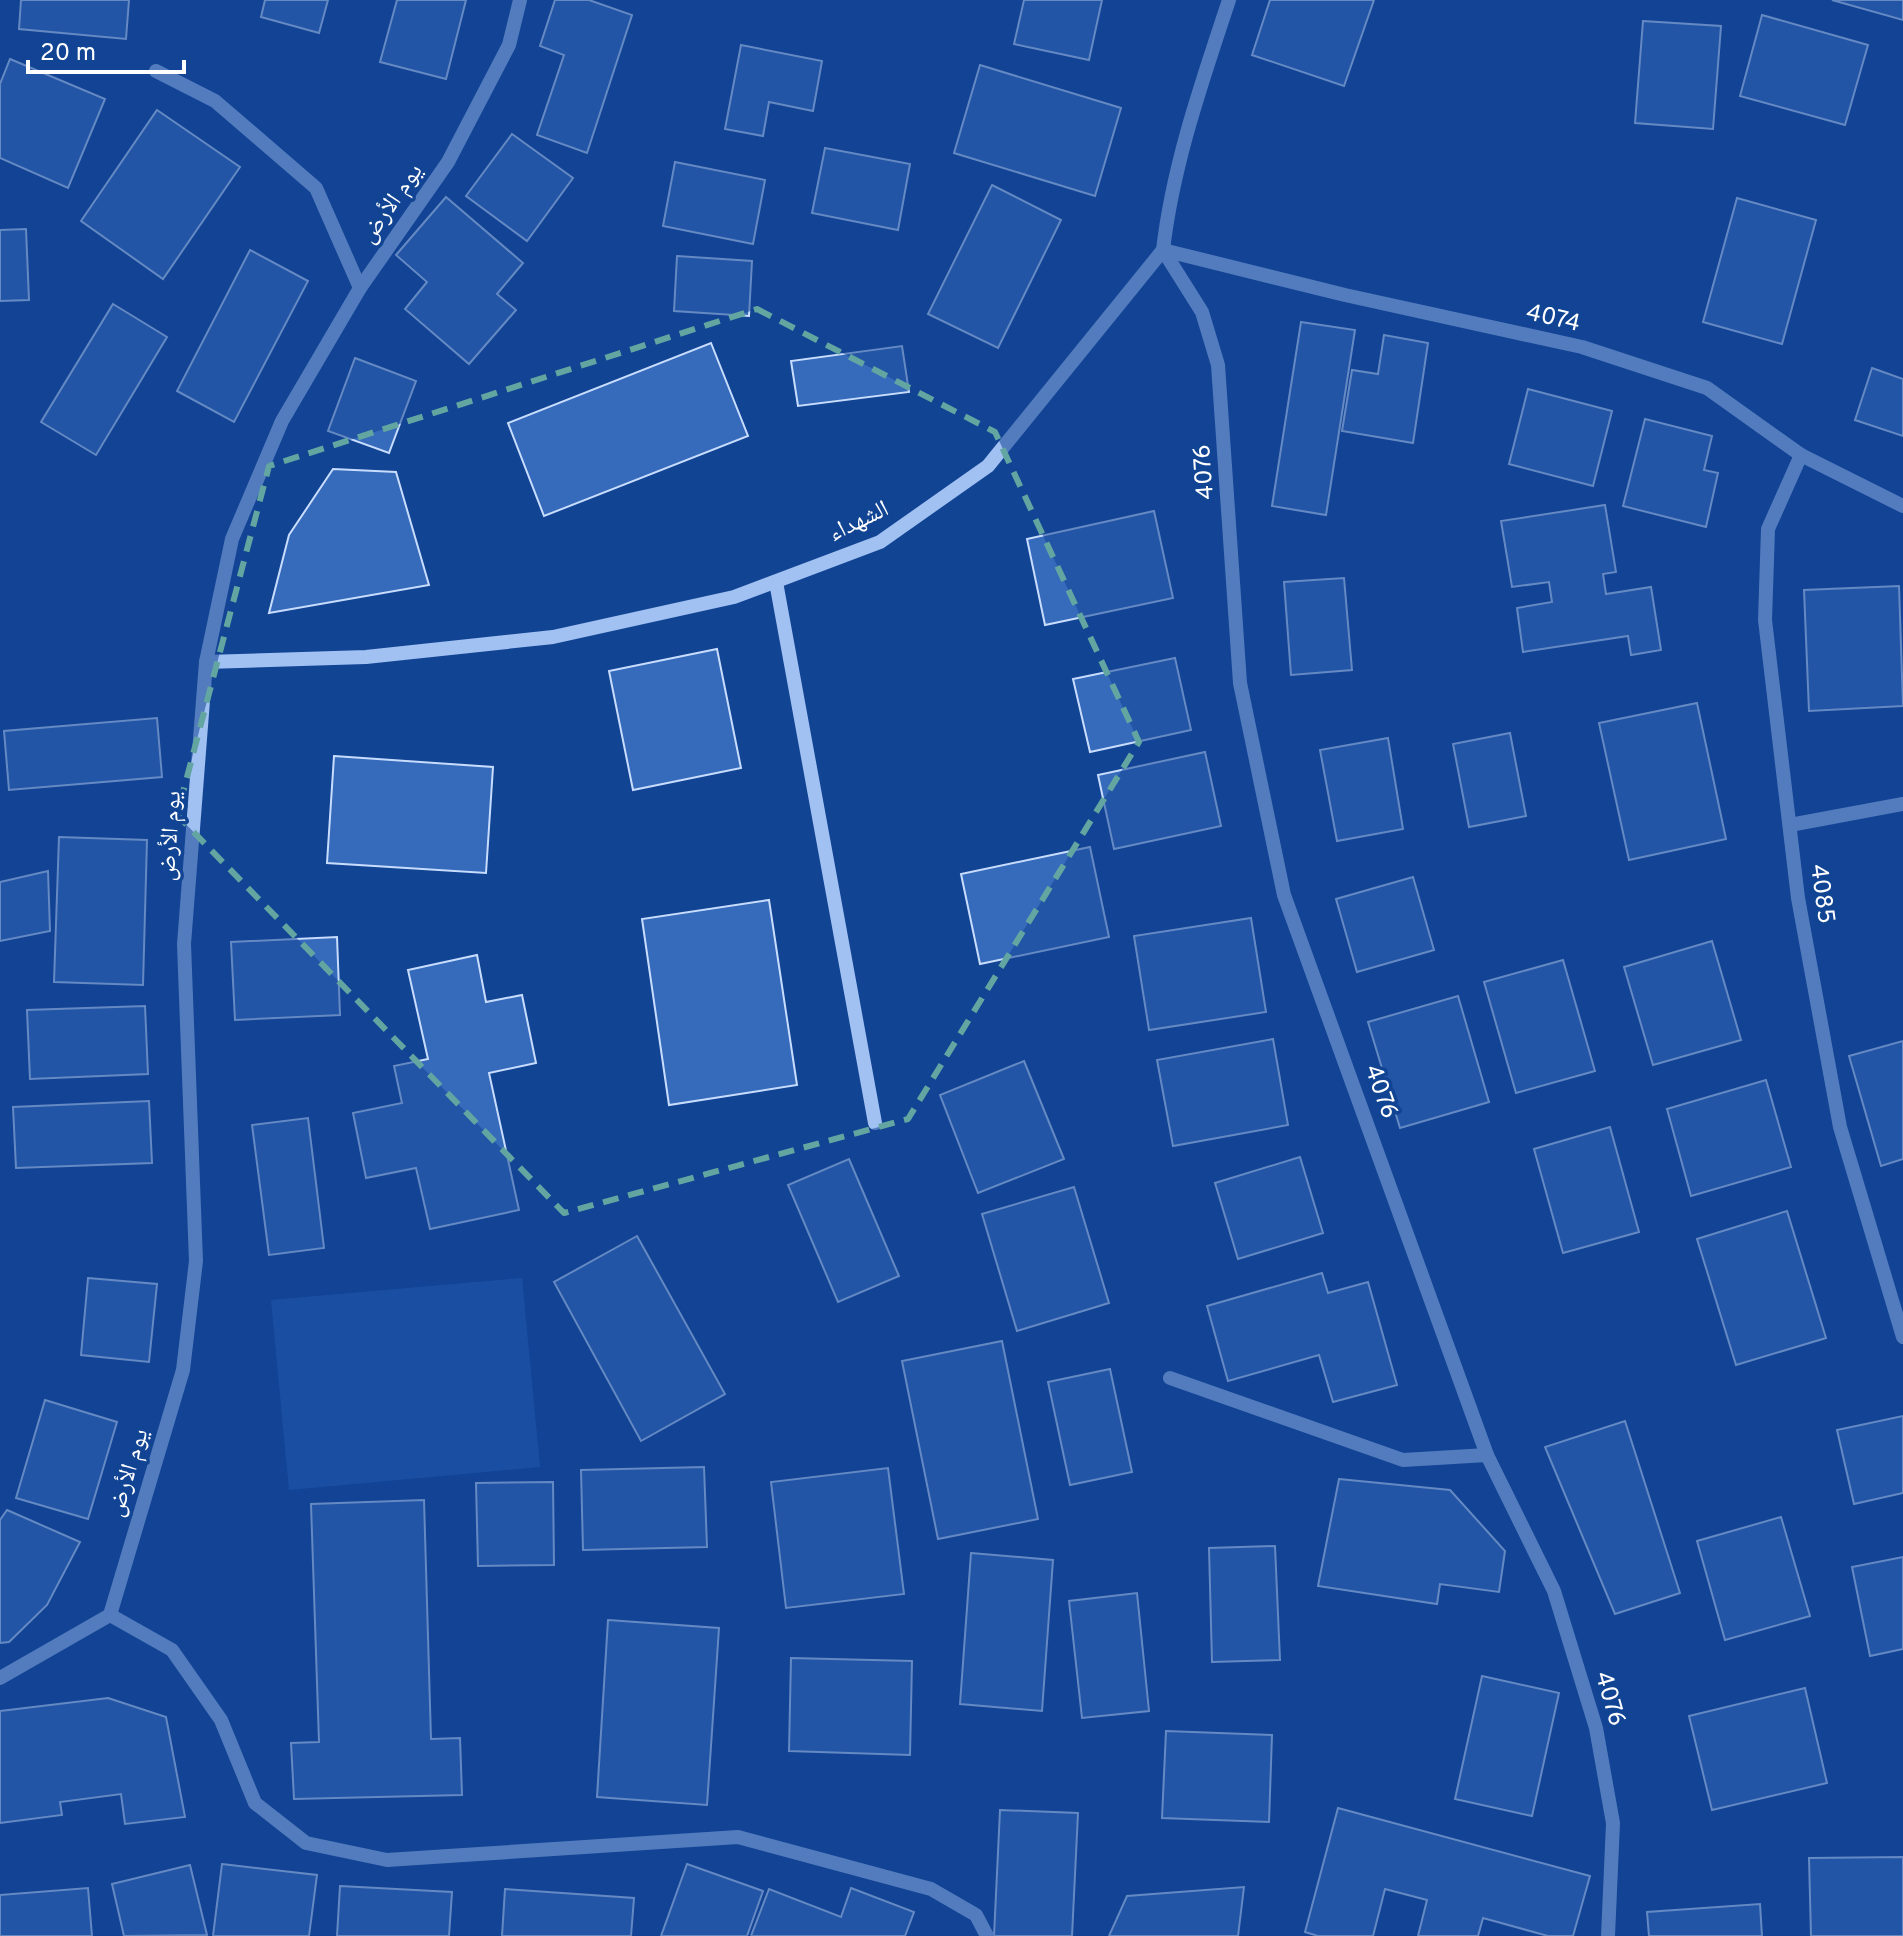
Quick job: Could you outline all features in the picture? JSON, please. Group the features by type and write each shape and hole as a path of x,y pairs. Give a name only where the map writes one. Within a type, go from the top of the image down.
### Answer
{"street":[{"name":"يوم الأرض","path":"110,1615 183,1370 196,1261 184,944 206,662 232,539 282,421 360,288 448,162 509,45 520,0"},
{"path":"1163,250 1168,207 1195,103 1229,0"},
{"path":"156,71 215,101 316,188 360,288"},
{"name":"4074","path":"1163,250 1345,295 1582,347 1707,388 1801,455 1903,506"},
{"name":"الشهداء","path":"206,662 366,657 553,637 734,597 880,542 988,466 1163,250"},
{"name":"4076","path":"1163,250 1202,312 1218,365 1240,683 1284,895 1487,1455 1554,1591 1596,1728 1613,1823 1608,1936"},
{"name":"4085","path":"1801,455 1768,529 1765,620 1798,898 1840,1127 1903,1337"},
{"path":"776,582 875,1123"},
{"path":"1790,825 1903,804"},
{"path":"1170,1378 1403,1460 1487,1455"},
{"path":"0,1678 110,1615 172,1650 221,1720 255,1803 306,1843 387,1860 738,1837 931,1889 976,1915 987,1936"}],"highlighted area":[{"path":"757,309 995,432 1139,742 908,1119 564,1213 177,815 269,466"}],"shaded area":[{"path":"522,1278 540,1467 289,1490 271,1300"}],"building":[{"path":"21,0 129,0 126,39 19,29"},
{"path":"265,0 328,0 319,33 261,17"},
{"path":"397,0 466,0 446,79 380,62"},
{"path":"555,0 589,0 632,15 587,153 537,135 564,55 540,46"},
{"path":"1024,0 1102,0 1089,60 1014,44"},
{"path":"1270,0 1374,0 1344,86 1252,55"},
{"path":"1832,0 1903,0 1903,20"},
{"path":"1762,15 1868,45 1845,125 1740,96"},
{"path":"1643,21 1721,26 1713,129 1635,123"},
{"path":"741,45 822,61 813,111 769,102 763,136 725,129"},
{"path":"10,59 105,99 68,188 0,158 0,84"},
{"path":"980,65 1121,108 1095,196 954,153"},
{"path":"157,110 240,167 163,279 81,221"},
{"path":"512,134 573,178 527,241 466,196"},
{"path":"825,148 910,164 898,230 812,213"},
{"path":"675,162 765,180 753,244 663,226"},
{"path":"992,185 1061,220 998,348 928,314"},
{"path":"446,197 523,263 497,294 516,310 469,364 405,309 427,282 396,255"},
{"path":"1737,198 1816,220 1782,344 1703,322"},
{"path":"26,229 29,300 0,301 0,230"},
{"path":"250,250 308,281 234,422 177,391"},
{"path":"677,256 752,261 749,316 674,311"},
{"path":"113,304 167,337 96,455 41,422"},
{"path":"1301,322 1355,330 1326,515 1272,506"},
{"path":"1384,335 1428,343 1413,443 1342,431 1352,370 1378,374"},
{"path":"711,343 748,436 544,516 508,423"},
{"path":"902,346 909,392 798,406 791,361"},
{"path":"355,358 416,381 389,453 328,431"},
{"path":"1872,368 1903,379 1903,436 1855,420"},
{"path":"1528,389 1612,411 1593,486 1509,464"},
{"path":"1645,419 1712,436 1704,470 1718,473 1706,527 1623,506"},
{"path":"333,469 396,472 429,585 269,613 289,535"},
{"path":"1605,505 1616,572 1603,574 1606,594 1651,587 1661,650 1631,655 1628,636 1523,652 1517,608 1552,602 1549,582 1512,587 1501,521"},
{"path":"1154,511 1173,598 1045,625 1027,539"},
{"path":"1344,578 1352,670 1291,675 1284,582"},
{"path":"1899,586 1903,706 1809,711 1804,590"},
{"path":"717,649 741,768 633,790 609,671"},
{"path":"1175,658 1191,730 1090,752 1073,679"},
{"path":"1697,703 1726,839 1629,860 1599,723"},
{"path":"157,718 162,777 9,790 4,731"},
{"path":"1510,733 1526,816 1469,827 1453,744"},
{"path":"1388,738 1403,829 1337,841 1320,750"},
{"path":"1205,752 1221,826 1114,849 1098,775"},
{"path":"334,756 493,767 486,873 327,863"},
{"path":"59,837 147,840 143,985 54,982"},
{"path":"1090,847 1109,937 980,964 961,874"},
{"path":"48,871 50,931 0,941 0,882"},
{"path":"1413,877 1434,950 1357,972 1336,899"},
{"path":"769,900 797,1085 669,1105 642,919"},
{"path":"1251,918 1266,1012 1149,1030 1134,936"},
{"path":"337,937 340,1015 235,1020 231,942"},
{"path":"1712,941 1741,1040 1653,1065 1624,967"},
{"path":"477,955 486,1002 522,995 536,1063 489,1073 519,1210 430,1229 416,1168 366,1178 353,1113 402,1103 394,1066 428,1059 408,970"},
{"path":"1563,960 1595,1071 1516,1093 1484,982"},
{"path":"1458,996 1489,1102 1400,1128 1368,1022"},
{"path":"145,1006 148,1074 30,1079 27,1010"},
{"path":"1273,1039 1288,1125 1173,1146 1157,1060"},
{"path":"1903,1041 1903,1159 1881,1166 1849,1056"},
{"path":"1024,1061 1064,1159 978,1193 940,1095"},
{"path":"1766,1080 1791,1167 1691,1196 1667,1109"},
{"path":"149,1101 152,1163 16,1168 13,1107"},
{"path":"308,1118 324,1248 269,1255 252,1125"},
{"path":"1610,1127 1639,1232 1563,1253 1534,1149"},
{"path":"1300,1157 1323,1233 1238,1259 1215,1183"},
{"path":"849,1159 899,1276 838,1302 788,1185"},
{"path":"1074,1187 1109,1303 1017,1331 982,1214"},
{"path":"1787,1211 1826,1338 1736,1365 1697,1239"},
{"path":"637,1236 725,1394 641,1441 554,1282"},
{"path":"1322,1273 1328,1293 1368,1282 1397,1385 1333,1402 1319,1355 1228,1381 1207,1306"},
{"path":"88,1278 157,1284 149,1362 81,1355"},
{"path":"1002,1341 1038,1519 938,1539 902,1361"},
{"path":"1110,1369 1132,1472 1070,1485 1048,1382"},
{"path":"45,1400 117,1422 88,1519 16,1498"},
{"path":"1903,1416 1903,1493 1854,1504 1837,1430"},
{"path":"1625,1421 1680,1593 1615,1614 1545,1447"},
{"path":"704,1467 707,1547 583,1550 581,1470"},
{"path":"888,1468 904,1594 786,1608 771,1482"},
{"path":"1339,1479 1450,1490 1505,1551 1499,1592 1440,1584 1437,1604 1318,1586"},
{"path":"553,1482 554,1565 478,1566 476,1483"},
{"path":"424,1500 431,1739 460,1738 462,1795 294,1799 291,1743 319,1742 311,1504"},
{"path":"7,1510 80,1542 47,1605 9,1642 0,1643 0,1520"},
{"path":"1781,1517 1810,1616 1725,1640 1697,1541"},
{"path":"1275,1546 1280,1660 1212,1662 1209,1548"},
{"path":"971,1553 1053,1560 1042,1711 960,1704"},
{"path":"1903,1557 1903,1649 1870,1656 1852,1567"},
{"path":"1137,1593 1149,1711 1082,1718 1069,1601"},
{"path":"608,1620 719,1628 707,1805 597,1797"},
{"path":"791,1658 912,1661 910,1755 789,1751"},
{"path":"1482,1676 1559,1693 1532,1816 1455,1799"},
{"path":"1805,1688 1827,1783 1712,1810 1689,1716"},
{"path":"108,1698 166,1717 185,1817 125,1824 121,1794 60,1802 62,1815 0,1823 0,1711"},
{"path":"1166,1731 1272,1735 1269,1822 1162,1818"},
{"path":"1338,1808 1590,1876 1573,1936 1548,1936 1483,1918 1478,1936 1418,1936 1427,1900 1385,1889 1373,1936 1318,1936 1305,1932"},
{"path":"1000,1810 1078,1813 1072,1936 994,1936"},
{"path":"1903,1857 1903,1936 1811,1936 1809,1858"},
{"path":"222,1864 317,1875 309,1936 213,1936"},
{"path":"687,1864 763,1891 747,1936 661,1936"},
{"path":"190,1865 207,1935 124,1936 112,1884"},
{"path":"340,1886 452,1892 449,1936 337,1936"},
{"path":"1244,1887 1238,1936 1109,1936 1127,1896"},
{"path":"88,1888 92,1936 0,1936 0,1895"},
{"path":"851,1888 914,1912 905,1936 751,1936 769,1889 841,1917"},
{"path":"505,1889 634,1898 631,1936 502,1936"},
{"path":"1760,1904 1762,1936 1649,1936 1647,1912"}]}
